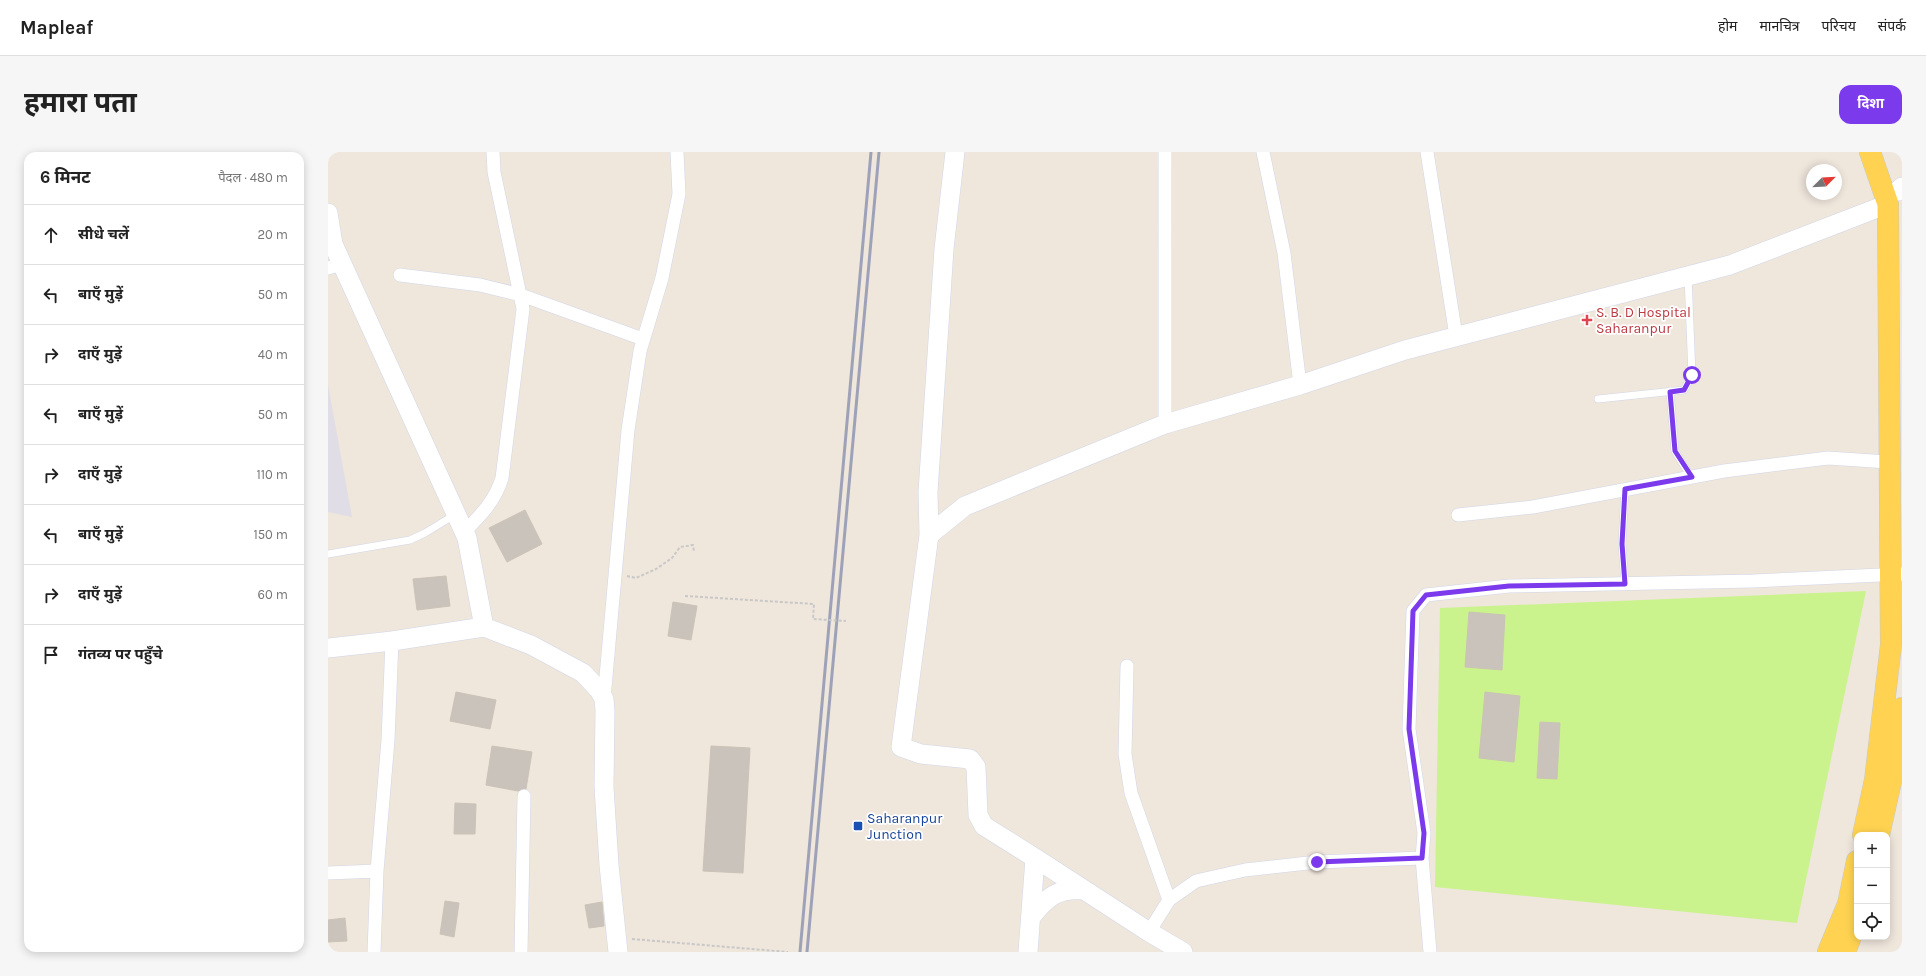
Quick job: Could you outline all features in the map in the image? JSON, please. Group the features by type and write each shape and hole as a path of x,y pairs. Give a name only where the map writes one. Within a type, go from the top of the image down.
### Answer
{"main road":[{"path":"1870,152 1896,194 1888,462 1896,575 1896,644 1879,832"},
{"path":"1884,152 1896,194 1902,260 1902,489"},
{"path":"1864,832 1883,782 1897,754 1902,708"},
{"path":"1828,952 1848,904 1856,868"},
{"path":"1845,952 1854,929"}],"street":[{"path":"464,532 485,512 498,490 502,478 523,309 501,211 494,172 493,152"},
{"path":"618,952 609,865 604,787 604,699 628,430 644,339 662,278 679,194 677,152"},
{"path":"955,152 944,249 928,492 928,535 901,747 921,754 970,759 976,766 978,815 984,826 1149,932 1183,952"},
{"path":"1165,152 1165,424"},
{"path":"1263,152 1284,253 1300,385"},
{"path":"1427,152 1456,336"},
{"path":"928,535 965,506 1165,424 1300,385 1405,350 1730,265 1896,194"},
{"path":"328,213 334,244 335,266 467,538 484,627"},
{"path":"400,275 480,285 521,295 644,339"},
{"path":"1458,516 1534,507 1724,471 1828,458 1888,462"},
{"path":"1430,952 1422,858 1424,833 1409,729 1413,611 1426,595 1509,586 1625,584 1896,575"},
{"path":"328,648 392,641 484,627 531,645 583,673 594,683 604,699"},
{"path":"374,952 377,871 388,740 392,641"},
{"path":"1127,666 1125,754 1131,793 1168,900"},
{"path":"521,952 524,796"},
{"path":"1028,952 1035,858"},
{"path":"1149,932 1168,900 1196,881 1245,870 1317,862 1422,858"},
{"path":"328,873 377,871"},
{"path":"1031,917 1042,903 1054,895 1068,889 1084,890"},
{"path":"1149,932 1165,952"}],"lane":[{"path":"1598,399 1684,390 1692,375 1688,276"},
{"path":"1670,392 1675,451 1692,477"},
{"path":"1625,489 1622,544 1625,584"},
{"path":"328,554 410,540 425,533 456,514"}],"path":[{"path":"616,575 636,578 656,569 672,558 680,547 684,545 693,545 694,552"},
{"path":"685,596 814,604 813,619 846,621"},
{"path":"634,940 788,952"}],"shaded area":[{"path":"328,385 352,517 328,512"}],"green space":[{"path":"1866,591 1797,923 1435,887 1440,608"}],"building":[{"path":"525,510 542,544 507,562 489,528"},
{"path":"446,576 450,606 417,610 413,579"},
{"path":"673,602 697,606 691,640 668,636"},
{"path":"1469,612 1505,615 1502,670 1465,667"},
{"path":"456,692 496,700 490,729 450,721"},
{"path":"1485,692 1520,696 1514,762 1479,758"},
{"path":"1540,722 1560,723 1557,779 1537,778"},
{"path":"492,746 532,752 526,789 518,791 486,785"},
{"path":"711,746 750,748 743,873 703,871"},
{"path":"455,803 476,804 475,834 454,834"},
{"path":"445,901 459,903 454,937 440,934"},
{"path":"602,902 604,926 589,928 585,905"},
{"path":"345,918 347,941 328,942 328,920"}],"railway":[{"path":"800,952 871,152"},
{"path":"807,952 879,152"}],"place":[{"name":"S. B. D Hospital Saharanpur","path":"1587,320"},
{"name":"Saharanpur Junction","path":"858,826"}],"route":[{"path":"1317,862 1422,858 1424,833 1409,729 1413,611 1426,595 1509,586 1625,584 1622,544 1625,489 1692,477 1675,451 1670,392 1684,390 1692,375"}]}
